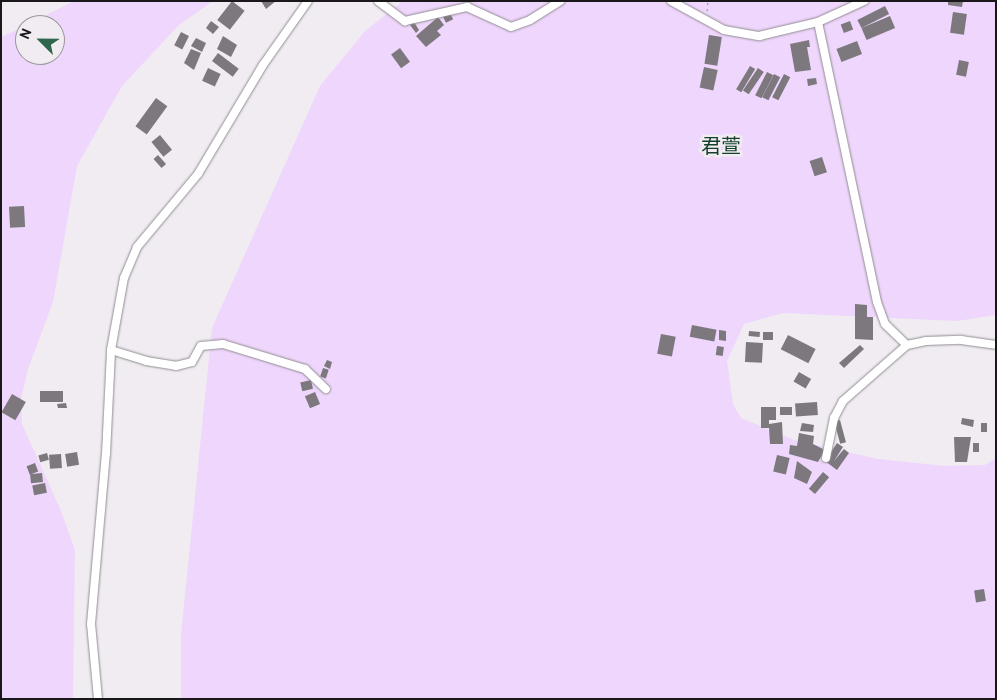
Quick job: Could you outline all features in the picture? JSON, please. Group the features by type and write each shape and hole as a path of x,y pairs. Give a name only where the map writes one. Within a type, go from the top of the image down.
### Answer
{"street":[{"path":"98,699 91,624 107,445 111,350 124,278 137,247 198,174 263,65 308,1"},
{"path":"378,1 405,21 467,7 511,27 530,20 560,1"},
{"path":"671,1 724,30 759,36 818,22 864,1"},
{"path":"818,22 877,302 886,324 907,345"},
{"path":"826,458 834,418 843,401 907,345 926,341 961,340 996,345"},
{"path":"111,350 146,362 176,366 192,362 201,346 223,344 305,369 326,389"}],"path":[{"path":"707,20 708,1"}],"shaded area":[{"path":"74,1 213,1 179,25 122,86 77,166 53,302 28,369 21,399 22,424 61,511 75,550 73,699 1,699 1,37 15,31 15,65 65,65 65,15 46,15"},
{"path":"403,1 996,1 996,315 957,321 783,313 744,324 727,361 733,404 741,418 794,440 878,459 945,466 985,465 996,458 996,699 181,699 181,634 212,328 320,86 365,31"}],"building":[{"path":"232,1 245,11 230,30 217,20"},
{"path":"261,1 276,1 266,9"},
{"path":"948,1 963,1 962,7 948,5"},
{"path":"885,6 889,14 861,28 857,20"},
{"path":"953,12 967,14 964,35 950,33"},
{"path":"450,13 453,19 446,23 443,17"},
{"path":"890,16 895,28 867,40 861,28"},
{"path":"438,17 444,25 437,31 441,35 426,47 416,36"},
{"path":"211,21 219,27 213,34 206,28"},
{"path":"850,21 853,29 844,33 841,25"},
{"path":"414,22 419,30 416,33 410,25"},
{"path":"181,32 189,36 182,49 174,45"},
{"path":"709,35 722,37 717,66 704,64"},
{"path":"223,36 237,45 231,57 217,49"},
{"path":"196,38 206,43 202,52 191,46"},
{"path":"809,40 810,47 807,47 811,70 795,72 790,44"},
{"path":"857,41 862,54 841,62 836,49"},
{"path":"400,48 410,62 401,68 391,54"},
{"path":"191,49 201,53 194,70 184,63"},
{"path":"218,53 239,69 233,77 212,61"},
{"path":"959,60 969,62 966,77 956,75"},
{"path":"750,66 755,69 741,92 736,89"},
{"path":"704,67 718,70 713,90 700,88"},
{"path":"208,68 221,74 215,87 202,81"},
{"path":"758,68 764,72 749,94 743,90"},
{"path":"767,72 773,75 761,98 755,95"},
{"path":"774,74 780,77 768,100 762,97"},
{"path":"784,74 790,77 778,100 772,97"},
{"path":"816,78 817,84 808,86 807,79"},
{"path":"156,98 167,106 147,135 135,126"},
{"path":"160,135 172,150 163,157 151,142"},
{"path":"158,155 166,164 162,168 154,159"},
{"path":"822,157 827,172 815,176 810,161"},
{"path":"24,206 25,227 10,228 9,207"},
{"path":"855,304 867,305 867,317 873,317 873,340 855,339"},
{"path":"692,325 717,330 714,342 690,337"},
{"path":"719,330 726,331 726,341 719,340"},
{"path":"749,331 760,332 760,337 749,336"},
{"path":"763,332 773,332 773,340 763,340"},
{"path":"661,334 676,337 672,356 657,354"},
{"path":"788,335 816,349 808,363 781,349"},
{"path":"746,342 763,343 762,363 745,362"},
{"path":"860,345 864,349 844,368 839,363"},
{"path":"717,346 724,347 723,356 716,355"},
{"path":"327,360 332,362 330,369 324,366"},
{"path":"323,368 329,370 326,378 320,377"},
{"path":"799,372 811,379 806,389 794,382"},
{"path":"311,380 313,389 302,391 300,382"},
{"path":"40,391 63,391 63,402 40,402"},
{"path":"315,392 320,404 310,408 305,396"},
{"path":"12,394 26,402 15,420 2,412"},
{"path":"817,402 818,415 796,417 795,404"},
{"path":"66,403 67,408 58,408 57,404"},
{"path":"761,407 776,407 776,420 769,420 769,424 782,422 783,444 770,444 769,428 761,428"},
{"path":"780,407 792,407 792,415 780,415"},
{"path":"962,418 974,420 973,427 961,424"},
{"path":"840,420 846,442 840,444 834,422"},
{"path":"802,423 814,425 813,432 800,431"},
{"path":"981,423 987,423 987,432 981,432"},
{"path":"799,433 814,436 813,444 825,450 818,462 789,454 790,445 797,446"},
{"path":"954,437 971,437 967,462 955,462"},
{"path":"837,443 843,447 834,461 844,449 849,453 837,470 825,461"},
{"path":"973,443 979,443 979,452 973,452"},
{"path":"77,452 79,465 67,467 65,454"},
{"path":"47,453 49,460 40,462 38,455"},
{"path":"61,454 62,468 50,469 49,455"},
{"path":"777,455 790,458 786,474 773,472"},
{"path":"797,461 812,472 807,484 794,478"},
{"path":"35,463 38,471 30,475 27,466"},
{"path":"823,472 829,477 815,494 809,489"},
{"path":"42,473 43,482 31,483 30,474"},
{"path":"45,483 47,493 34,495 32,485"},
{"path":"984,589 986,601 976,602 974,591"}],"district":[{"name":"君萱","path":"721,148"}]}
